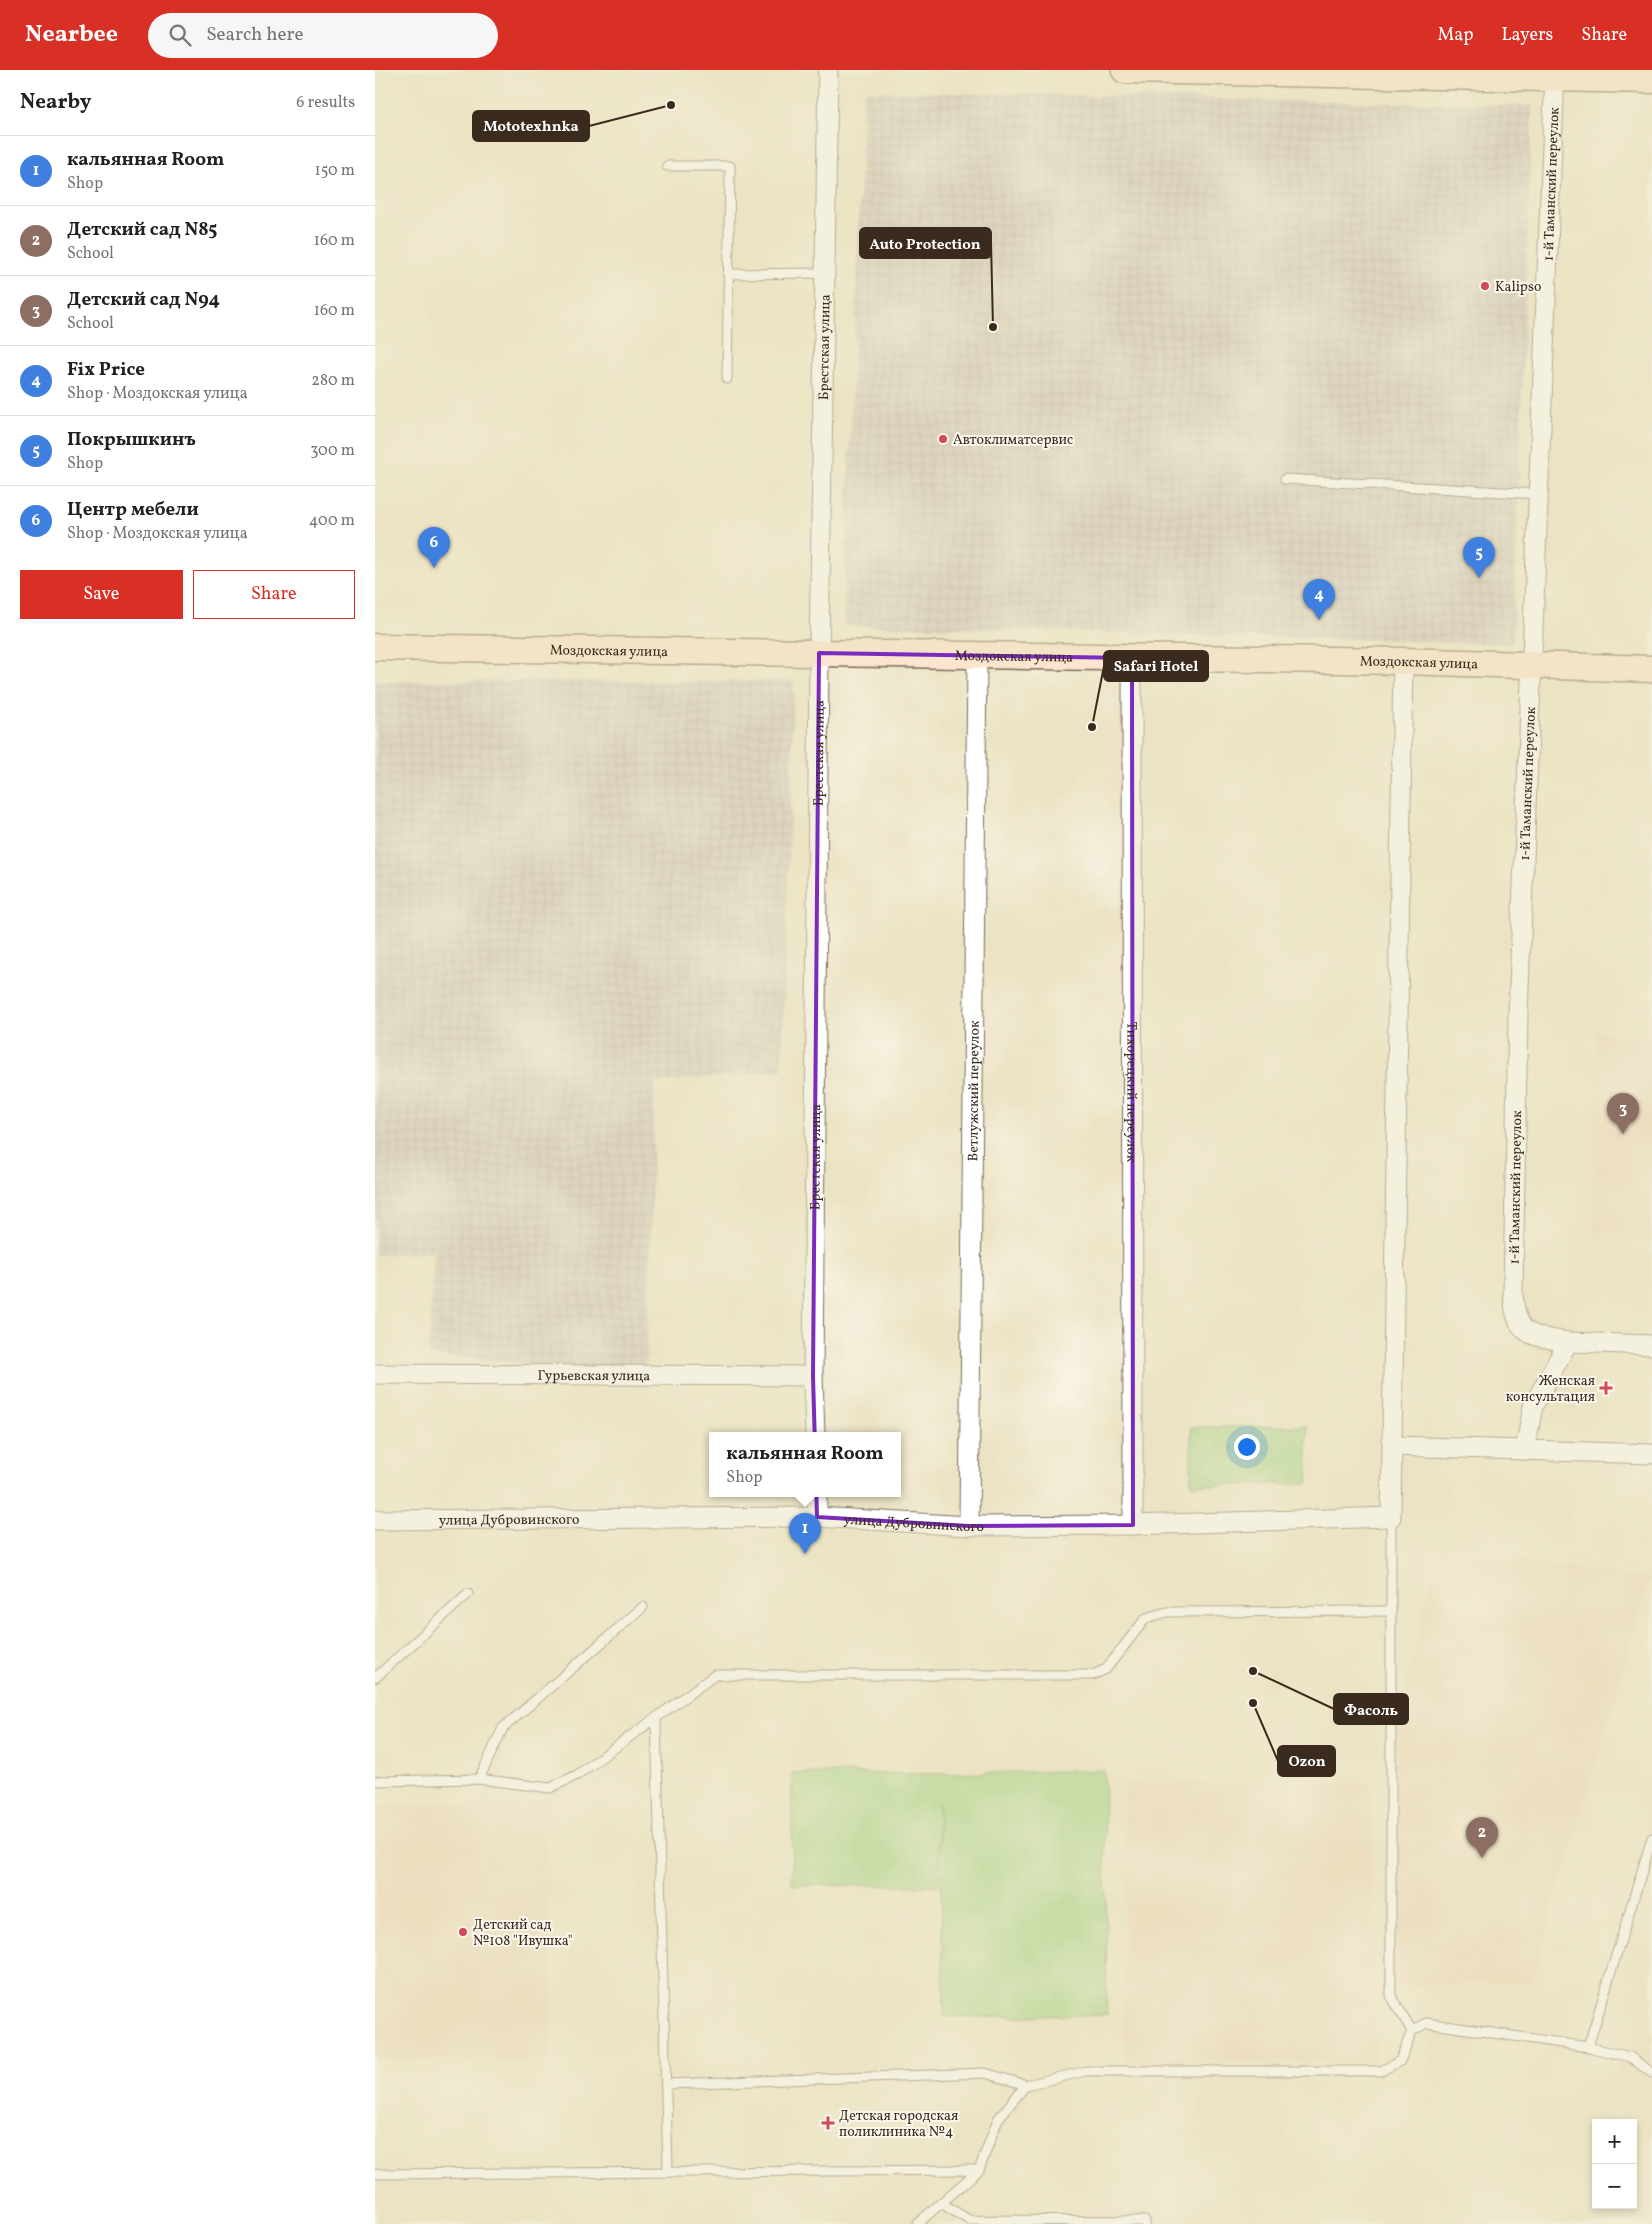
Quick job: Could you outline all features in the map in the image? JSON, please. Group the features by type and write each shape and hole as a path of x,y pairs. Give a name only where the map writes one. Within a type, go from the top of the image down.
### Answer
{"main road":[{"path":"1125,70 1555,73 1642,76"},
{"name":"Моздокская улица","path":"375,647 1403,661 1652,669"}],"street":[{"name":"Брестская улица","path":"815,1432 813,1376 819,654 828,70"},
{"name":"1-й Таманский переулок","path":"1555,73 1518,1013 1513,1293 1515,1315 1522,1327 1536,1336 1568,1342 1652,1345"},
{"name":"Ветлужский переулок","path":"969,1526 977,656"},
{"name":"Тихорецкий переулок","path":"1132,658 1133,1525"},
{"path":"1391,1517 1403,661"},
{"path":"1525,1450 1533,1406 1568,1342"},
{"name":"Гурьевская улица","path":"375,1374 813,1376"},
{"path":"1392,1446 1652,1454"},
{"path":"817,1497 817,1517"},
{"name":"улица Дубровинского","path":"375,1520 817,1517 969,1526 1133,1525 1391,1517"}],"lane":[{"path":"667,166 730,166 727,379"},
{"path":"728,274 825,273"},
{"path":"1285,478 1538,494"},
{"path":"1391,1517 1391,1996 1412,2031"},
{"path":"375,1678 468,1594"},
{"path":"479,1779 503,1728 643,1607"},
{"path":"375,1781 479,1779 550,1788 577,1775 657,1719 715,1675 1093,1675 1106,1668 1146,1618 1167,1612 1390,1611"},
{"path":"657,1719 668,2172"},
{"path":"1588,2047 1652,1838"},
{"path":"666,2084 985,2073 1026,2085 1086,2071 1381,2072 1400,2061 1412,2031 1426,2023 1588,2047 1629,2057 1652,2073"},
{"path":"917,2224 979,2170 998,2119 1026,2085"},
{"path":"375,2174 979,2170"},
{"path":"941,2203 969,2220 1145,2221 1145,2224"}],"highlighted area":[{"path":"819,653 1132,658 1133,1525 969,1526 817,1517 813,1376"}],"shaded area":[{"path":"864,91 1532,106 1513,644 843,625"},
{"path":"375,681 794,681 782,1070 655,1083 646,1374 429,1355 434,1252 375,1255"},
{"path":"1595,1033 1652,1035 1652,1235 1593,1232"},
{"path":"1438,1551 1650,1578 1532,1981 1398,1986 1394,1735"},
{"path":"1370,1783 1375,2062 1124,2060 1126,1784"},
{"name":"Детский сад №108 \"Ивушка\"","path":"548,1803 552,2060 375,2059 375,1805"}],"green space":[{"path":"1307,1426 1308,1484 1191,1485 1191,1427"},
{"path":"1104,1770 1107,2015 944,2017 939,1803 938,1886 792,1885 792,1773 938,1774"}],"place":[{"name":"Mototexhnka","path":"671,105"},
{"name":"Kalipso","path":"1485,286"},
{"name":"Auto Protection","path":"993,327"},
{"name":"Автоклиматсервис","path":"943,439"},
{"name":"Центр мебели","path":"434,568"},
{"name":"Покрышкинъ","path":"1479,578"},
{"name":"Fix Price","path":"1319,620"},
{"name":"Safari Hotel","path":"1092,727"},
{"name":"Детский сад N94","path":"1623,1134"},
{"name":"Женская консультация","path":"1606,1388"},
{"name":"кальянная Room","path":"805,1554"},
{"name":"Фасоль","path":"1253,1671"},
{"name":"Ozon","path":"1253,1703"},
{"name":"Детский сад N85","path":"1482,1858"},
{"name":"Детский сад №108 \"Ивушка\"","path":"463,1932"},
{"name":"Детская городская поликлиника №4","path":"828,2123"}]}
